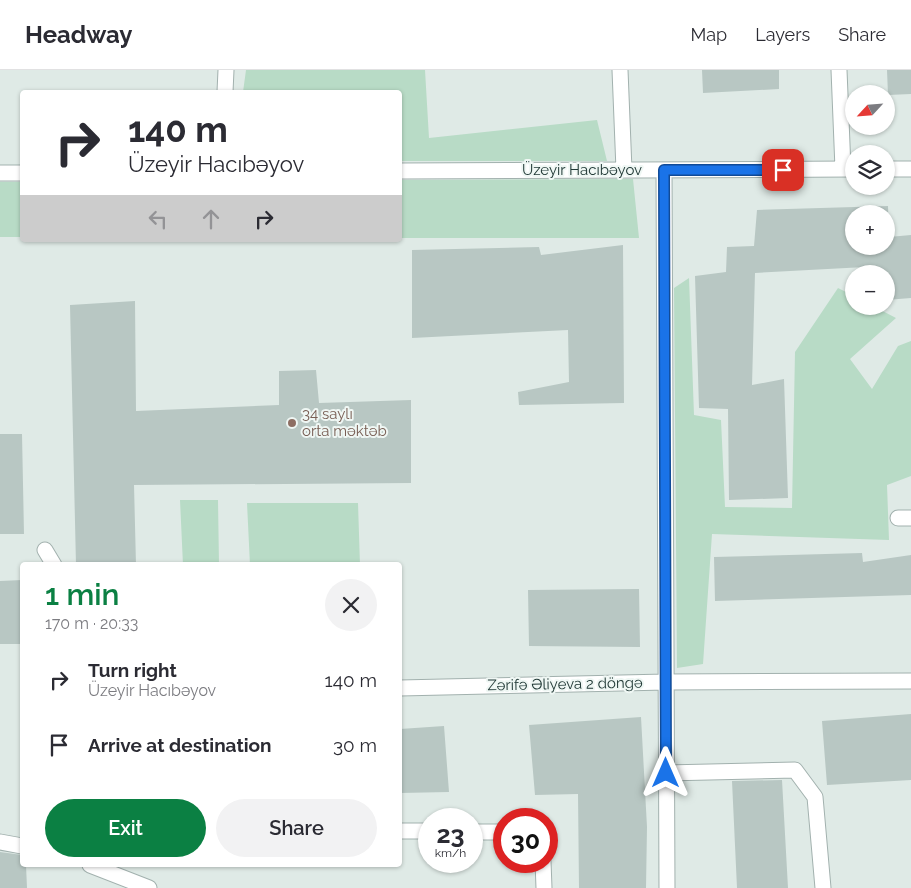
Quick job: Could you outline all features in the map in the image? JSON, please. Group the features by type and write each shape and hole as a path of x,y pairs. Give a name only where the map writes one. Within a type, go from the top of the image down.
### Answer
{"street":[{"path":"224,90 226,70"},
{"path":"620,70 624,170"},
{"path":"840,70 846,145"},
{"name":"Üzeyir Hacıbəyov","path":"402,171 845,169"},
{"path":"895,169 911,169"},
{"path":"664,170 667,888"},
{"path":"0,174 20,173"},
{"path":"45,550 52,562"},
{"name":"Zərifə Əliyeva 2 döngə","path":"402,688 666,682 911,681"},
{"path":"666,773 795,770 815,797 824,888"},
{"path":"402,831 418,831"},
{"path":"0,842 20,846"},
{"path":"95,867 149,888"},
{"path":"543,873 544,888"}],"green space":[{"path":"246,70 425,70 429,138 597,120 607,161 402,161 402,90 243,90"},
{"path":"633,179 639,238 402,238 402,180"},
{"path":"0,182 20,182 20,237 0,237"},
{"path":"689,278 694,415 721,420 725,507 792,508 795,352 838,288 845,292 845,315 890,315 896,318 850,359 872,389 898,346 911,341 911,476 887,485 889,540 712,534 703,664 677,668 674,288"},
{"path":"180,500 218,500 219,562 183,562"},
{"path":"247,503 358,503 360,562 250,562"}],"building":[{"path":"702,70 779,70 779,89 703,93"},
{"path":"887,70 911,70 911,94 895,95 895,85 888,85"},
{"path":"845,207 845,255 895,255 895,236 911,235 911,298 895,299 895,265 845,265 845,268 755,273 752,385 784,379 788,498 729,500 728,409 699,408 695,276 726,272 727,247 754,246 757,210"},
{"path":"623,245 624,403 519,405 518,392 569,382 568,330 412,338 412,250 539,247 541,255"},
{"name":"34 saylı orta məktəb","path":"135,301 136,411 279,405 279,371 316,370 319,403 411,400 411,483 134,485 136,562 76,562 70,305"},
{"path":"0,434 22,434 24,534 0,534"},
{"path":"862,553 863,562 911,555 911,595 715,601 714,557"},
{"path":"20,580 20,644 0,644 0,581"},
{"path":"639,589 640,647 529,646 528,590"},
{"path":"911,714 911,780 827,785 822,721"},
{"path":"641,717 647,827 646,888 579,888 578,794 535,795 529,725"},
{"path":"444,726 449,792 402,793 402,729"},
{"path":"782,780 788,888 737,888 732,781"},
{"path":"0,852 20,855 20,867 26,867 27,888 0,888"}],"place":[{"name":"34 saylı orta məktəb","path":"292,423"}],"route":[{"path":"666,773 664,170 783,170"}]}
